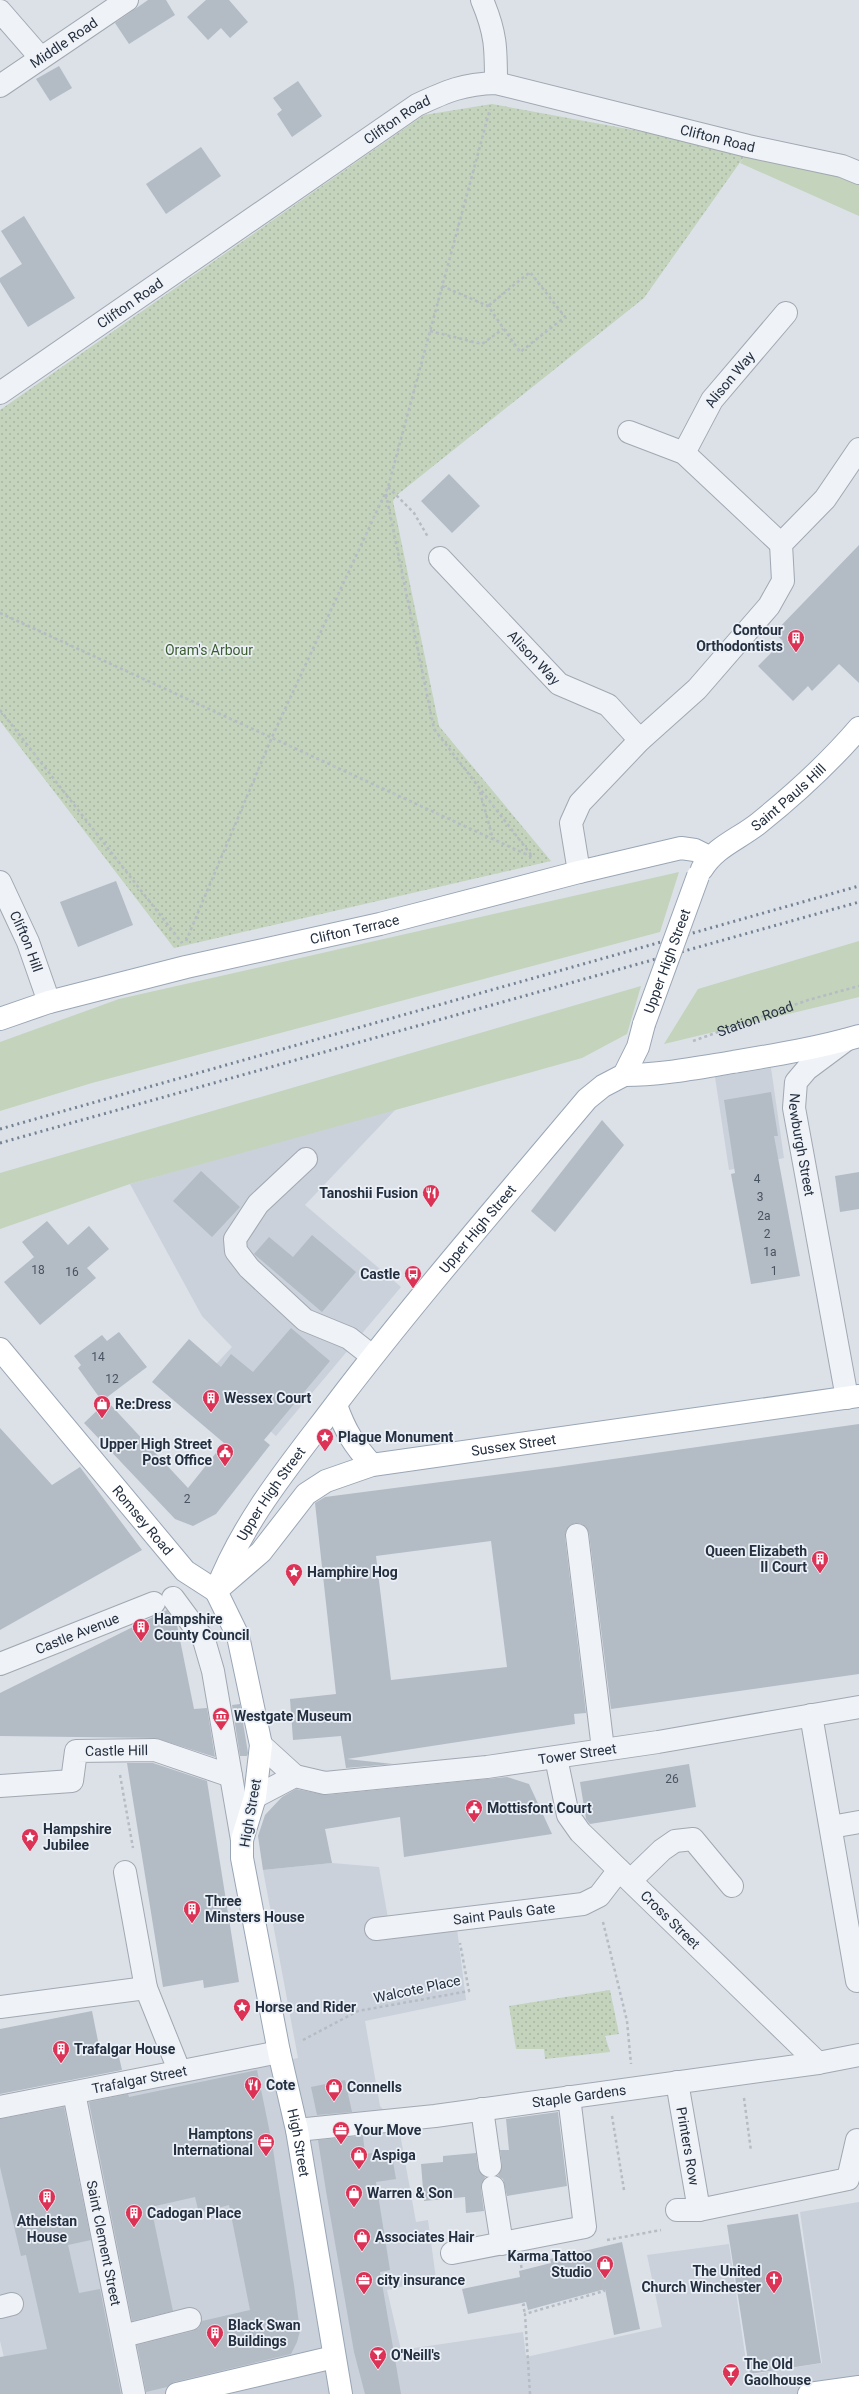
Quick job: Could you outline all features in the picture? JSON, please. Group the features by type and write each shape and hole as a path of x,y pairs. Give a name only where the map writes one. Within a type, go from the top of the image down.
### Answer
{"main road":[{"name":"Saint Pauls Hill","path":"709,857 756,825 780,806 859,728"},
{"name":"Clifton Terrace","path":"0,1019 49,1002 186,967 380,924 580,872 681,848 695,850 709,857"},
{"name":"Upper High Street","path":"216,1591 228,1560 242,1535 282,1473 336,1405 372,1356 587,1098 603,1086 624,1075 638,1047 644,1024 698,876 709,857"},
{"name":"Newburgh Street","path":"624,1075 658,1075 800,1051 852,1038"},
{"name":"Romsey Road","path":"0,1349 184,1571 216,1591"},
{"name":"Sussex Street","path":"216,1591 261,1552 306,1494 326,1481 372,1465 853,1397"},
{"path":"336,1405 344,1429 354,1446 372,1465"},
{"name":"High Street","path":"216,1591 238,1636 261,1745 255,1797 242,1840 242,1858 279,2052 297,2130 341,2394"},
{"path":"177,2394 334,2357"},
{"path":"809,2394 859,2387"}],"street":[{"name":"Middle Road","path":"0,86 40,57 127,0"},
{"path":"482,0 492,24 496,43 496,83"},
{"path":"0,11 40,57"},
{"name":"Clifton Road","path":"0,393 417,105 450,89 475,84 496,83 748,146 842,166 859,173"},
{"name":"Alison Way","path":"684,453 712,400 786,312"},
{"path":"580,872 571,823 580,802 640,740 697,689 769,606 784,581 781,544 684,453 629,432"},
{"path":"781,544 825,498 859,449"},
{"name":"Alison Way","path":"440,558 559,684 608,705 640,740"},
{"name":"Clifton Hill","path":"0,882 28,942 49,1002"},
{"name":"Newburgh Street","path":"852,1038 806,1069 796,1082 794,1108 853,1397"},
{"path":"306,1159 258,1204 235,1239 236,1252 249,1268 305,1320 349,1338 372,1356"},
{"path":"577,1535 603,1749"},
{"name":"Castle Avenue","path":"0,1664 164,1600 204,1640 213,1671 231,1776"},
{"name":"Tower Street","path":"295,1776 325,1782 487,1767 658,1742 859,1707"},
{"path":"811,1715 831,1827 853,1925 857,1971"},
{"path":"255,1797 295,1776 261,1745"},
{"name":"Castle Hill","path":"0,1786 72,1781 76,1751 154,1750 231,1776"},
{"name":"Cross Street","path":"556,1758 568,1815 580,1832 818,2063"},
{"path":"231,1776 242,1840"},
{"path":"831,1827 859,1822"},
{"name":"Saint Pauls Gate","path":"376,1929 456,1918 583,1904 599,1896 625,1875 675,1841 693,1839 732,1886"},
{"path":"124,1872 146,1988 179,2070"},
{"path":"0,2007 146,1988"},
{"name":"Trafalgar Street","path":"0,2108 179,2070 279,2052"},
{"name":"Staple Gardens","path":"297,2130 482,2109 818,2063 859,2055"},
{"name":"Printers Row","path":"677,2082 699,2210"},
{"name":"Saint Clement Street","path":"74,2093 134,2394"},
{"path":"452,2253 509,2243 588,2235 569,2097"},
{"path":"482,2109 490,2166"},
{"path":"677,2210 699,2210 848,2179 857,2140"},
{"path":"493,2187 509,2243"},
{"path":"123,2336 190,2319"}],"path":[{"path":"0,710 184,945 272,737 386,494 496,83"},
{"path":"442,286 488,306 520,352 565,317 530,272 488,306"},
{"path":"430,331 482,344 503,329"},
{"path":"388,487 414,513"},
{"path":"0,613 534,858 434,730 386,494"},
{"path":"480,789 493,839"},
{"name":"Station Road","path":"686,1044 808,1000 859,986"},
{"name":"Walcote Place","path":"306,2038 358,2012 469,1990 456,1918"},
{"path":"605,1928 627,2022 633,2088"},
{"path":"741,2074 751,2151"},
{"path":"609,2092 624,2190"},
{"path":"525,2314 604,2291 595,2250 588,2235 641,2235 672,2228 677,2210"},
{"path":"509,2243 528,2303 523,2305 525,2314 530,2394"}],"shaded area":[{"path":"771,1068 784,1158 729,1170 715,1077"},
{"path":"397,1108 305,1205 401,1287 276,1436 205,1376 232,1347 202,1316 130,1184"},
{"path":"332,1863 379,1867 389,1924 455,1913 466,2000 365,2021 380,2106 399,2128 416,2222 428,2220 436,2279 387,2290 401,2350 523,2332 526,2357 662,2327 647,2255 729,2244 748,2375 822,2363 800,2212 859,2202 859,2394 13,2394 0,2341 0,2119 298,2058 263,1870"}],"green space":[{"name":"Oram's Arbour","path":"492,104 748,151 644,298 397,495 393,501 439,726 551,861 174,948 0,721 0,410 424,115"},
{"path":"748,151 859,181 859,216 740,163"},
{"path":"679,872 660,932 92,1083 0,1111 0,1042 119,999"},
{"path":"859,941 859,997 664,1044 698,989"},
{"path":"641,986 627,1034 582,1058 130,1184 0,1229 0,1173"},
{"path":"610,1990 619,2034 605,2036 610,2052 545,2059 544,2049 516,2049 509,2006"}],"building":[{"path":"148,0 166,0 175,15 129,44 115,23"},
{"path":"206,0 229,0 248,22 230,38 221,28 208,40 187,17"},
{"path":"59,66 72,88 50,101 36,79"},
{"path":"298,81 322,116 292,137 277,114 282,110 273,98"},
{"path":"201,147 221,176 166,214 146,184"},
{"path":"24,216 75,298 28,327 0,282 0,278 22,264 1,231"},
{"path":"449,474 480,506 452,533 421,501"},
{"path":"859,545 859,683 839,664 812,691 808,686 793,701 758,666 783,641 774,633"},
{"path":"116,881 133,925 78,947 60,902"},
{"path":"771,1092 778,1136 774,1136 800,1276 751,1284 731,1174 735,1173 724,1100"},
{"path":"602,1120 624,1145 555,1232 531,1211"},
{"path":"201,1171 240,1207 212,1237 173,1201"},
{"path":"859,1172 859,1209 840,1212 835,1176"},
{"path":"47,1221 68,1245 89,1226 109,1249 87,1268 96,1278 40,1325 4,1282 34,1257 22,1242"},
{"path":"312,1235 356,1272 322,1312 254,1254 269,1237 293,1257"},
{"path":"291,1328 330,1361 264,1440 270,1445 216,1514 193,1526 175,1519 84,1423 107,1401 188,1488 224,1443 152,1382 189,1339 221,1367 231,1354 253,1372"},
{"path":"119,1332 147,1367 102,1401 78,1368 81,1365 74,1356 102,1335 107,1341"},
{"path":"859,1424 859,1674 611,1709 589,1533 582,1524 575,1523 566,1530 565,1537 586,1713 574,1714 575,1724 347,1759 393,1764 346,1768 341,1736 293,1740 290,1699 336,1694 315,1503 325,1497 557,1467","holes":["491,1541 507,1667 391,1680 376,1556"]},
{"path":"0,1428 52,1485 80,1467 142,1550 0,1630"},
{"name":"Hampshire County Council","path":"167,1610 177,1625 194,1709 207,1708 215,1757 155,1738 0,1736 0,1693"},
{"path":"240,1704 248,1753 247,1756 240,1756 232,1705"},
{"name":"Three Minsters House","path":"127,1763 153,1763 207,1781 239,1982 204,1988 203,1980 163,1987"},
{"path":"689,1764 696,1807 590,1824 586,1819 580,1782"},
{"name":"Mottisfont Court","path":"507,1777 529,1784 552,1834 404,1857 400,1817 325,1829 332,1863 263,1870 258,1836 265,1815 282,1797 296,1789 326,1795"},
{"name":"Trafalgar House","path":"92,2011 100,2051 117,2048 122,2070 0,2094 0,2029"},
{"path":"257,2070 272,2143 294,2285 300,2331 297,2342 291,2354 174,2382 167,2387 146,2392 137,2345 193,2331 199,2328 202,2321 250,2310 229,2205 199,2213 195,2197 151,2207 173,2311 132,2321 89,2102 128,2094 129,2097"},
{"name":"Connells","path":"345,2080 352,2112 317,2115 311,2087"},
{"path":"64,2107 91,2240 68,2245 79,2293 100,2289 121,2394 0,2394 0,2357 47,2349 26,2255 21,2256 0,2167 0,2119"},
{"path":"558,2112 567,2186 507,2196 503,2179 498,2176 502,2165 500,2150 509,2150 506,2119"},
{"path":"363,2136 365,2154 391,2150 396,2179 376,2182 390,2270 380,2272 401,2394 365,2394 354,2352 318,2140"},
{"path":"476,2153 478,2168 485,2177 481,2189 484,2211 466,2213 465,2197 424,2201 421,2164 443,2162 443,2156"},
{"name":"The United Church Winchester","path":"798,2214 821,2363 750,2374 727,2225"},
{"path":"622,2242 640,2329 614,2335 605,2289 528,2310 526,2302 468,2314 462,2289 520,2277 519,2271 551,2263 550,2259"}],"railway":[{"path":"0,1129 859,886"},
{"path":"0,1143 859,902"}],"place":[{"name":"Contour Orthodontists","path":"796,653"},
{"name":"Tanoshii Fusion","path":"431,1208"},
{"name":"Castle","path":"413,1289"},
{"name":"Wessex Court","path":"211,1413"},
{"name":"Re:Dress","path":"102,1419"},
{"name":"Plague Monument","path":"325,1452"},
{"name":"Upper High Street Post Office","path":"225,1467"},
{"name":"Queen Elizabeth II Court","path":"820,1574"},
{"name":"Hamphire Hog","path":"294,1587"},
{"name":"Hampshire County Council","path":"141,1642"},
{"name":"Westgate Museum","path":"221,1731"},
{"name":"Mottisfont Court","path":"474,1823"},
{"name":"Hampshire Jubilee","path":"30,1852"},
{"name":"Three Minsters House","path":"192,1924"},
{"name":"Horse and Rider","path":"242,2022"},
{"name":"Trafalgar House","path":"61,2064"},
{"name":"Cote","path":"253,2100"},
{"name":"Connells","path":"334,2102"},
{"name":"Your Move","path":"341,2145"},
{"name":"Hamptons International","path":"266,2157"},
{"name":"Aspiga","path":"359,2170"},
{"name":"Warren & Son","path":"354,2208"},
{"name":"Athelstan House","path":"47,2212"},
{"name":"Cadogan Place","path":"134,2228"},
{"name":"Associates Hair","path":"362,2252"},
{"name":"Karma Tattoo Studio","path":"605,2279"},
{"name":"The United Church Winchester","path":"774,2294"},
{"name":"city insurance","path":"364,2295"},
{"name":"Black Swan Buildings","path":"215,2348"},
{"name":"O'Neill's","path":"378,2370"},
{"name":"The Old Gaolhouse","path":"731,2387"}]}
